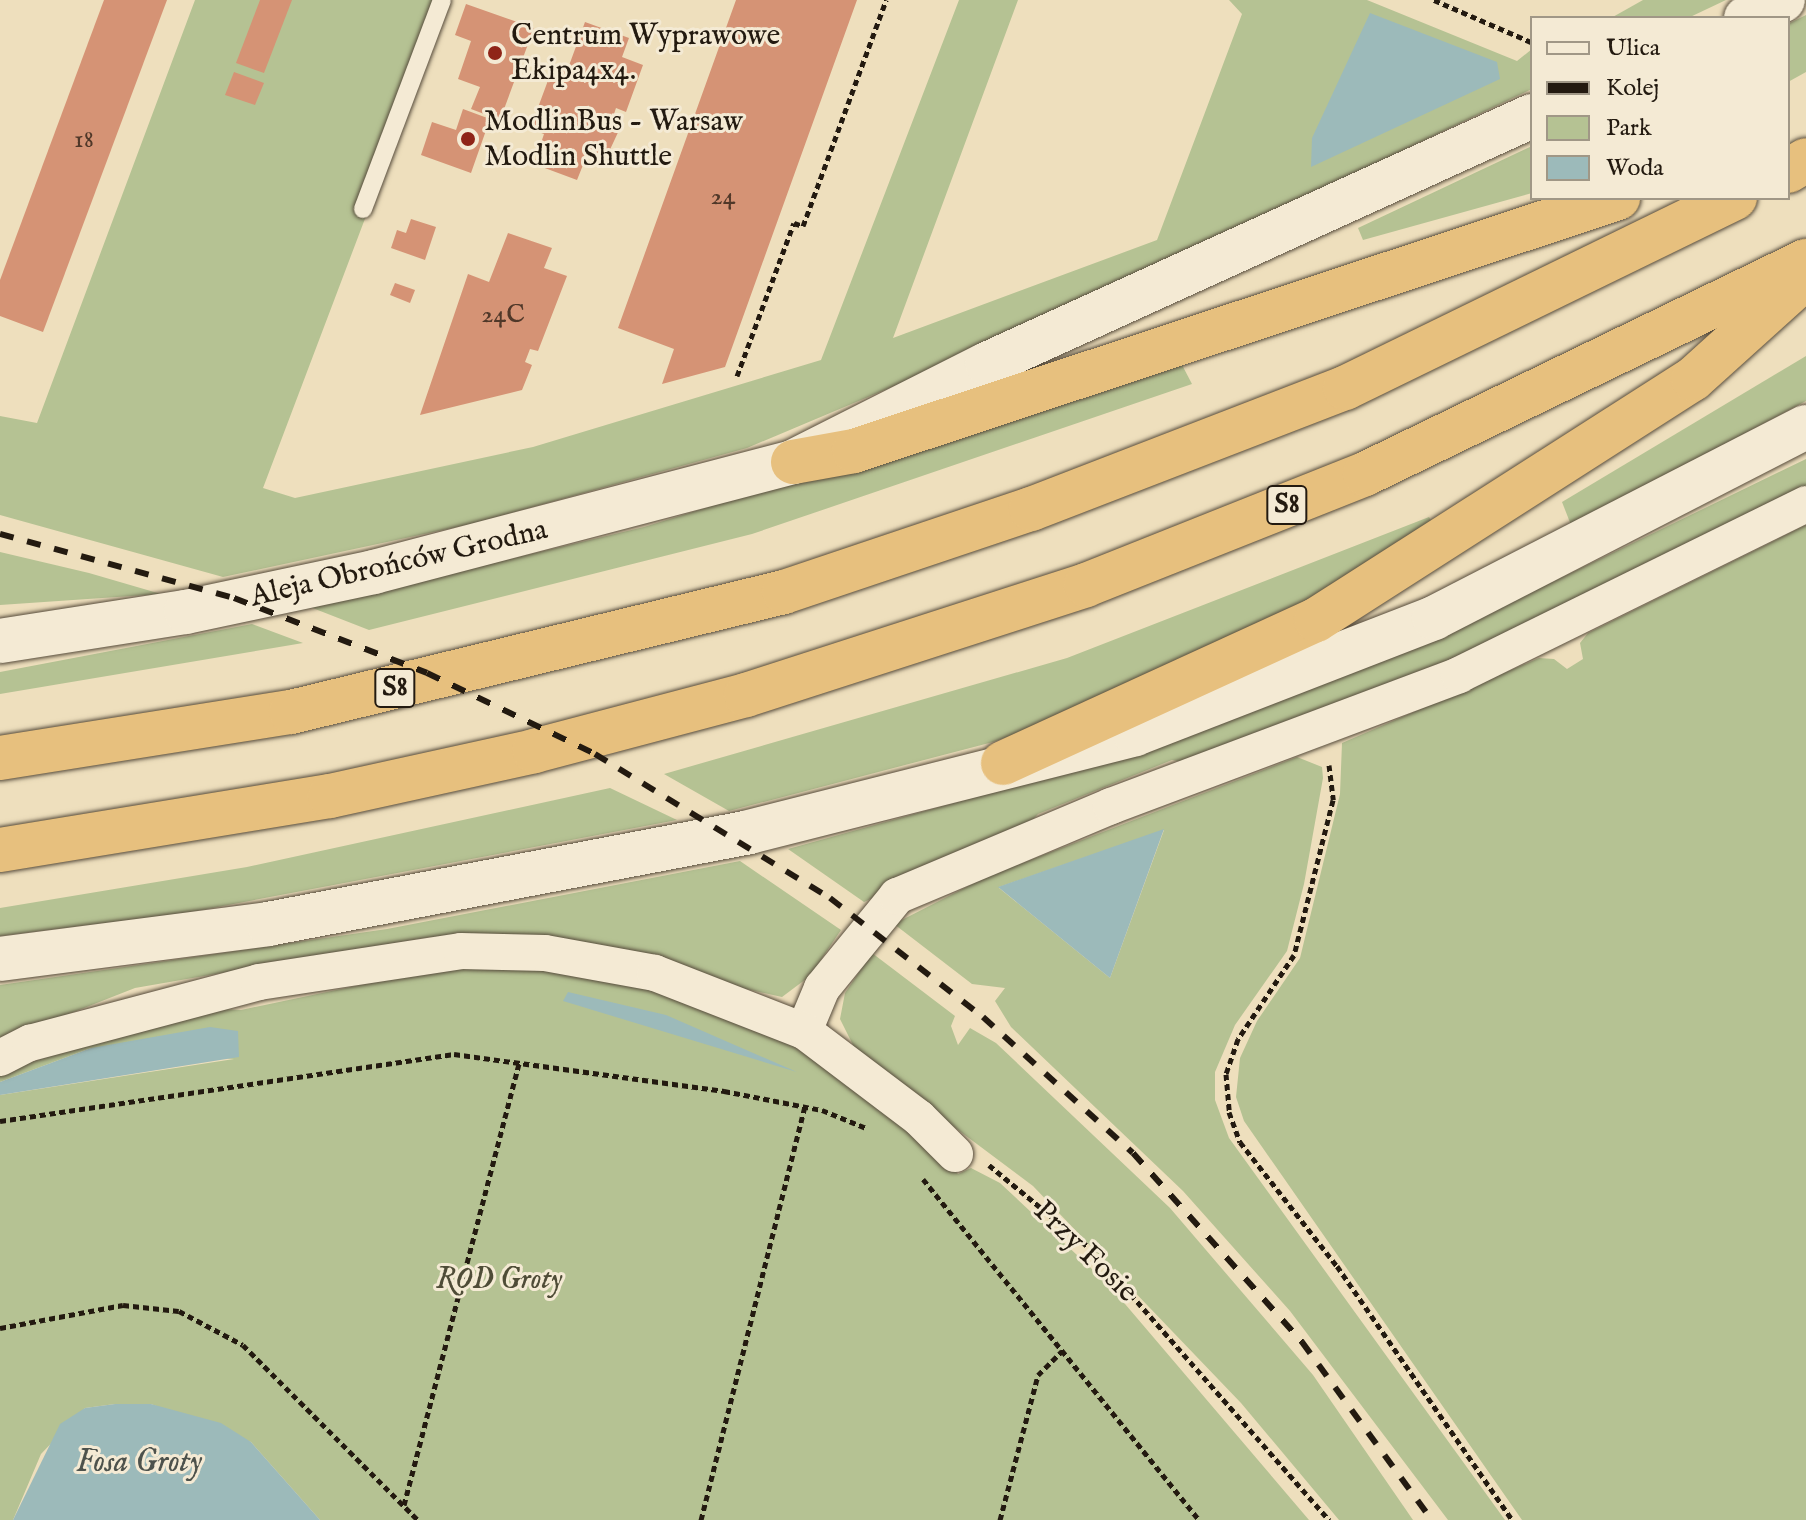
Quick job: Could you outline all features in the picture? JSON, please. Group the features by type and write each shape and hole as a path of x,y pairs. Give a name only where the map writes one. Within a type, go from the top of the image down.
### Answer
{"highway":[{"path":"793,462 854,451 1612,200"},
{"name":"S8","path":"0,758 291,712 784,592 1031,509 1345,388 1731,200"},
{"name":"S8","path":"0,850 330,796 746,695 1086,585 1365,474 1806,261"},
{"path":"1003,763 1316,620 1693,379 1806,277"}],"main road":[{"path":"1750,16 1783,0"},
{"name":"Aleja Obrońców Grodna","path":"0,641 186,612 374,572 793,462 987,364 1530,117"},
{"path":"0,959 283,922 749,832 1003,763 1135,734 1434,618 1806,427"}],"street":[{"path":"804,1031 822,988 897,896 1111,806 1459,675 1806,504"},
{"path":"0,1058 30,1043 259,982 461,951 545,953 640,969 804,1031 919,1118 955,1154"}],"lane":[{"path":"363,209 442,0"}],"path":[{"path":"737,376 794,223 803,226 886,0"},
{"path":"1434,0 1530,42"},
{"path":"1329,765 1333,800 1294,955 1238,1039 1226,1074 1229,1112 1240,1142 1337,1266 1512,1520"},
{"path":"0,1121 419,1055 519,1063 805,1107 876,1132"},
{"path":"404,1505 519,1063"},
{"path":"701,1520 805,1107"},
{"name":"Przy Fosie","path":"955,1154 981,1157 1091,1249 1329,1520"},
{"path":"913,1167 1199,1520"},
{"path":"0,1328 123,1305 179,1311 243,1345 418,1520"},
{"path":"1000,1520 1038,1375 1062,1351"}],"green space":[{"path":"195,0 433,0 402,121 263,488 295,498 533,447 821,360 959,0 1018,0 893,338 1157,240 1242,14 1229,0 1367,0 1517,61 1530,51 1530,90 1022,332 747,448 471,524 223,577 0,515 0,416 37,423"},
{"path":"1643,0 1726,0 1692,16 1615,16"},
{"path":"1806,15 1806,72 1790,81 1790,23"},
{"path":"1530,147 1530,194 1363,240 1358,228"},
{"path":"1806,356 1806,401 1571,525 1562,502"},
{"path":"1180,361 1192,384 752,534 369,630 310,607 644,527"},
{"path":"1806,459 1806,488 1374,696 1188,763 1172,760 1038,814 1025,828 864,902 788,849 1077,769 1439,637"},
{"path":"1429,517 1432,522 1281,617 1119,698 993,742 729,811 664,774 1067,658"},
{"path":"1806,525 1806,1520 1522,1520 1244,1121 1236,1097 1240,1058 1257,1021 1300,958 1340,794 1342,743 1539,658 1554,659 1567,669 1583,659 1580,643 1588,633"},
{"path":"0,552 89,573 161,594 0,605"},
{"path":"252,624 303,643 0,694 0,672"},
{"path":"1297,757 1322,767 1323,778 1304,884 1287,951 1235,1025 1215,1072 1215,1100 1229,1138 1505,1520 1448,1520 1290,1311 1183,1191 1011,1027 995,1001 1005,988 972,984 894,924 986,877","holes":["1164,830 1110,978 999,887"]},
{"path":"610,788 677,820 186,913 0,936 0,908 247,867"},
{"path":"740,861 841,930 810,976 782,997 505,936 430,937 135,988 0,1041 0,985 387,929"},
{"path":"872,953 955,1016 951,1026 958,1045 970,1028 996,1043 1170,1208 1313,1375 1413,1520 1339,1520 1241,1403 1033,1186 858,1055 840,1019 845,993"},
{"name":"ROD Groty","path":"446,967 561,970 655,986 769,1031 861,1089 920,1132 958,1174 971,1168 1000,1183 1108,1284 1309,1520 320,1520 251,1442 151,1404 115,1404 85,1408 41,1454 13,1520 0,1520 0,1095 234,1059 91,1048 0,1082 0,1072 201,1008 241,1010"}],"water":[{"path":"1370,13 1497,62 1500,79 1311,167 1312,138"},
{"path":"1164,829 1110,978 998,887"},
{"path":"568,992 666,1015 797,1072 563,1001"},
{"path":"210,1027 238,1031 239,1057 0,1095 0,1082 91,1048"},
{"name":"Fosa Groty","path":"151,1404 221,1423 251,1442 320,1520 13,1520 60,1424 85,1408"}],"building":[{"path":"104,0 167,0 43,332 0,316 0,280"},
{"path":"260,0 292,0 264,73 236,63"},
{"path":"736,0 857,0 725,367 662,384 674,349 618,328"},
{"path":"466,4 534,28 500,120 471,109 480,87 458,79 471,41 455,35"},
{"path":"585,22 629,38 622,57 643,65 626,112 616,108 611,123 621,126 607,156 589,150 577,180 534,164 544,134 530,129 553,67 567,71"},
{"path":"234,72 264,83 255,105 225,95"},
{"path":"463,109 490,119 471,173 421,155 432,122 456,130"},
{"path":"411,219 436,227 425,260 391,248 397,230 406,233"},
{"path":"508,233 552,248 544,268 567,276 538,351 530,349 525,362 532,365 522,390 420,415 468,274 489,282"},
{"path":"395,283 415,290 410,303 390,295"}],"railway":[{"path":"0,534 234,598 427,673 595,754 830,898 983,1017 1133,1153 1302,1342 1432,1520"}],"place":[{"name":"Centrum Wyprawowe Ekipa4x4.","path":"495,53"},
{"name":"ModlinBus - Warsaw Modlin Shuttle","path":"468,139"}]}
